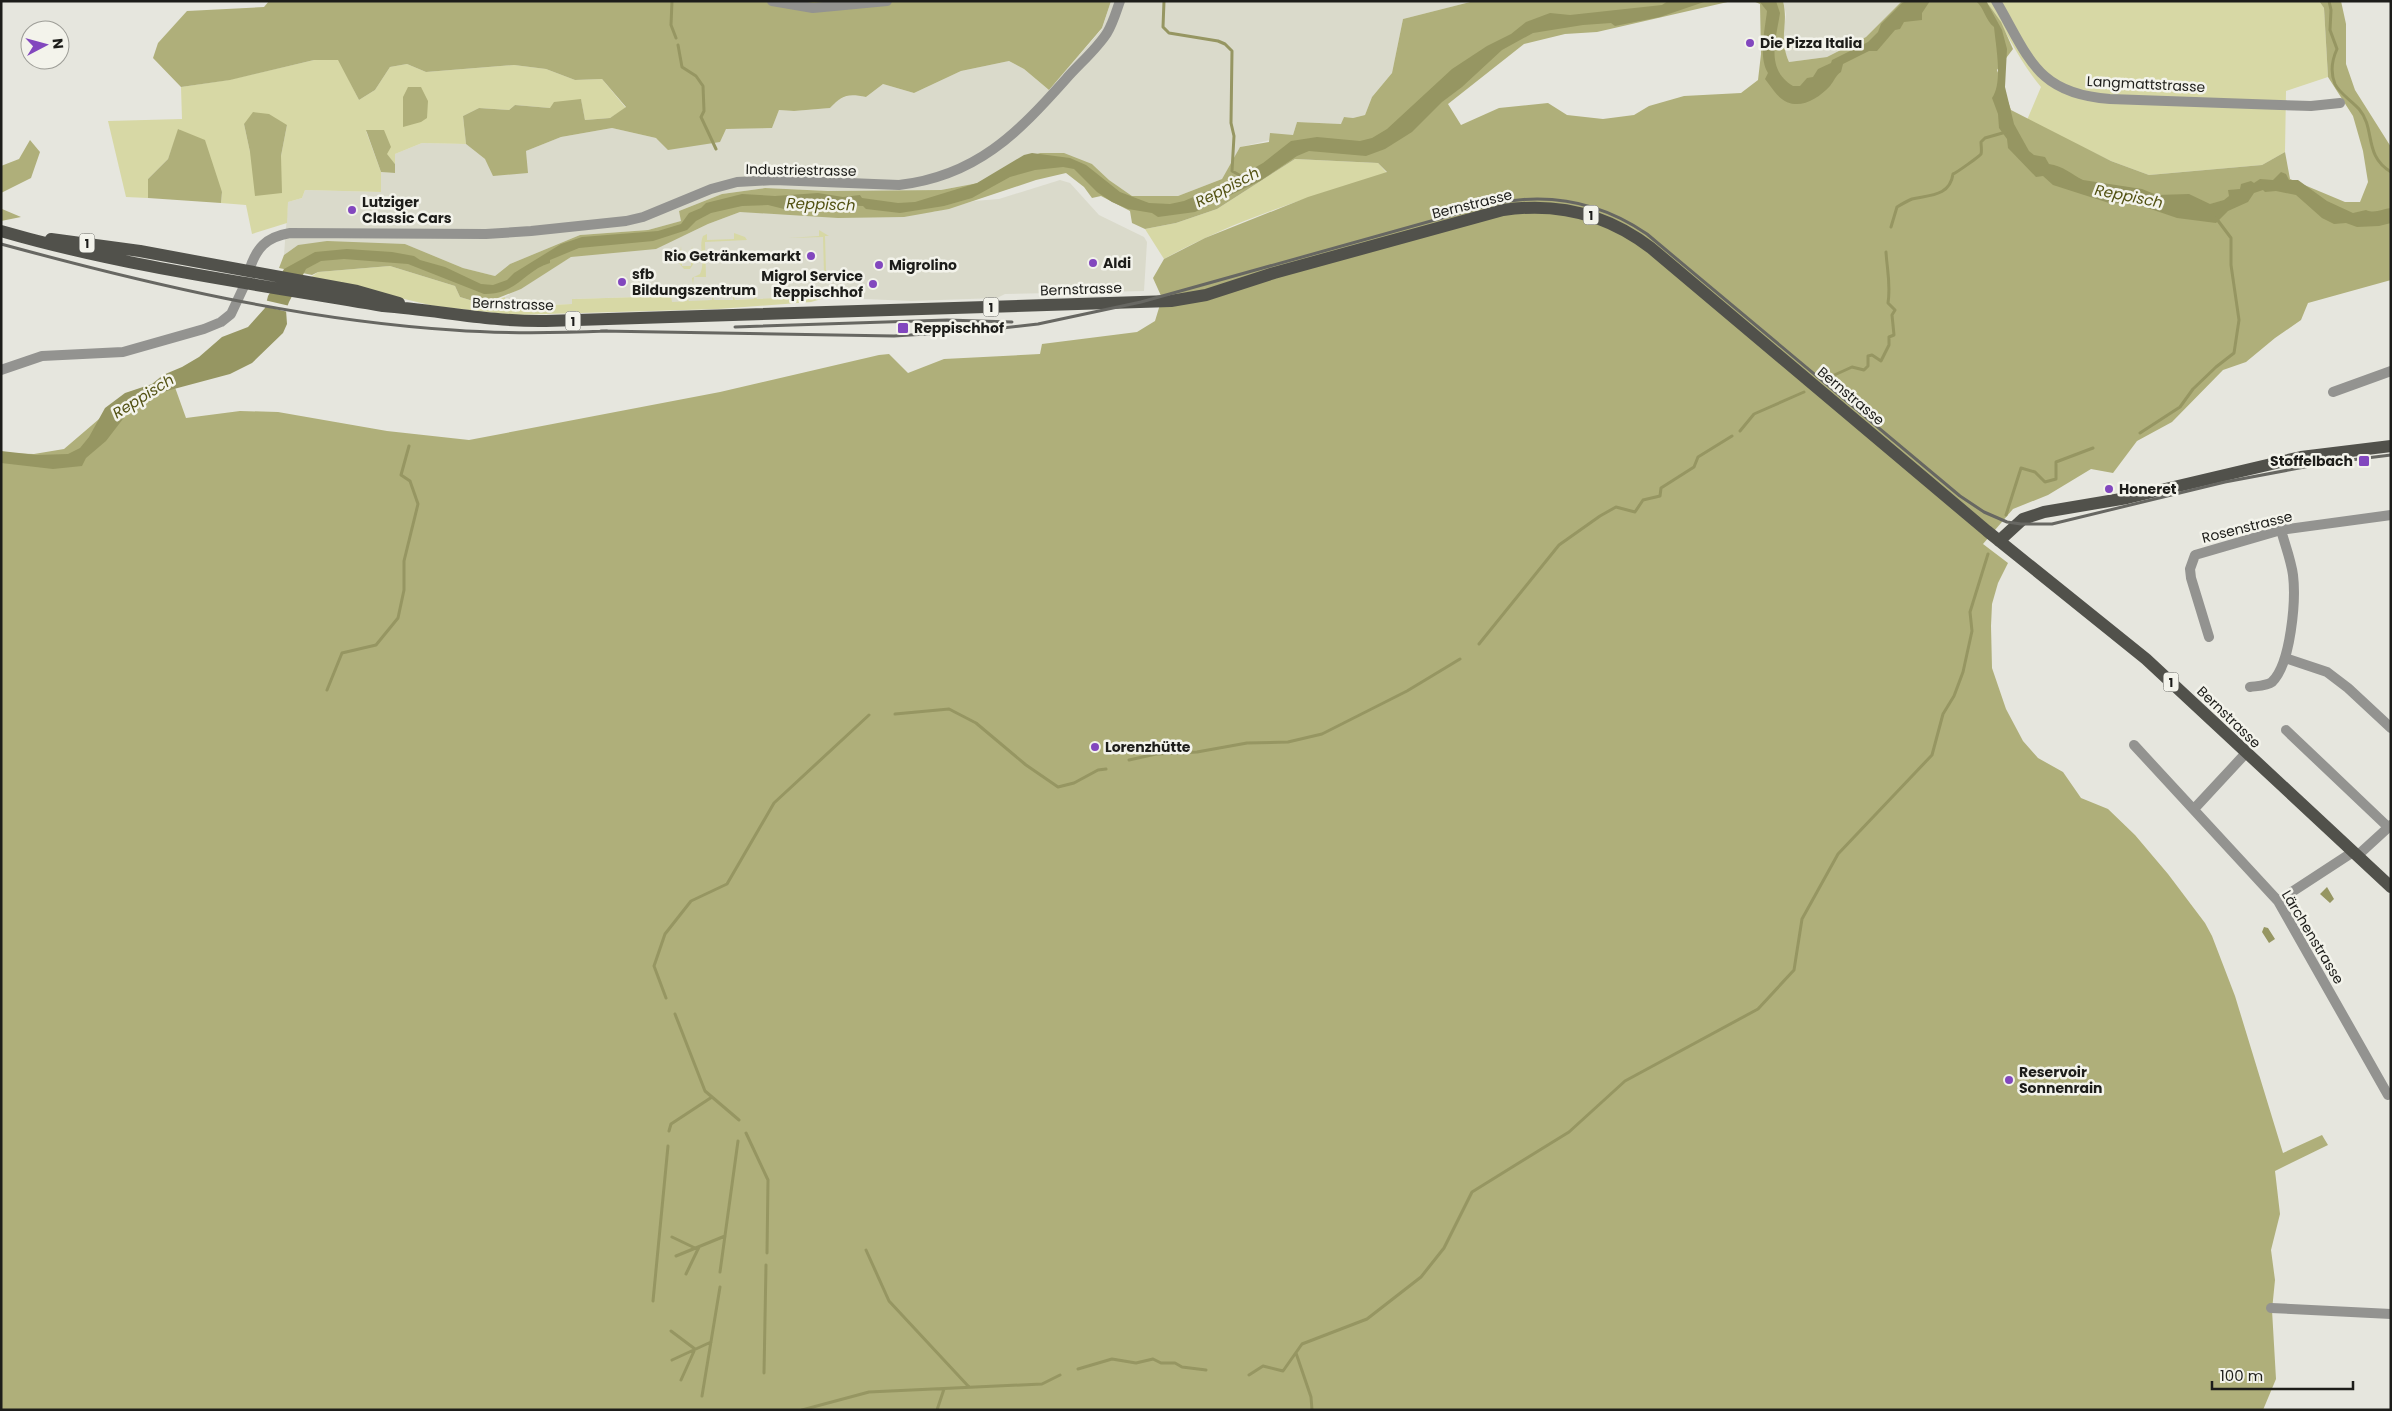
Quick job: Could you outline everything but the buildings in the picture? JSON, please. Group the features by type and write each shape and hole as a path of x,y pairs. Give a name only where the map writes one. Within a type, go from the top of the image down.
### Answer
{"main road":[{"name":"Bernstrasse","path":"1,231 51,245 122,261 272,281 382,306 414,308 477,318 530,321 1171,301 1206,295 1291,268 1503,210 1539,207 1570,210 1615,224 1645,244 1999,541 2146,659 2391,887"},
{"path":"1999,541 2022,519 2044,512 2127,498 2301,457 2391,446"}],"street":[{"path":"772,1 814,8 887,1"},
{"name":"Industriestrasse","path":"1,370 42,356 123,352 204,329 221,322 231,314 260,246 274,237 290,233 486,234 532,231 635,219 658,212 711,189 737,182 774,180 899,185 943,176 997,148 1020,128 1100,42 1114,19 1120,1"},
{"name":"Langmattstrasse","path":"1996,1 2025,53 2040,72 2066,91 2087,97 2110,99 2311,106 2340,103"},
{"path":"2333,392 2391,371"},
{"name":"Rosenstrasse","path":"2209,637 2191,578 2190,569 2194,555 2281,530 2391,515"},
{"path":"2250,687 2271,683 2285,658 2294,617 2293,574 2281,530"},
{"path":"2285,658 2328,672 2391,728"},
{"path":"2278,901 2355,854 2389,826 2286,730"},
{"name":"Lärchenstrasse","path":"2134,745 2278,901 2388,1095"},
{"path":"2194,809 2246,754"},
{"path":"2271,1308 2391,1314"}],"shaded area":[{"path":"1111,1 1474,1 1403,19 1392,73 1372,97 1365,115 1353,118 1344,117 1342,124 1297,122 1293,135 1240,147 1222,179 1178,196 1132,196 1109,180 1092,164 1016,162 978,183 941,190 828,191 765,188 722,194 679,211 682,221 648,230 580,235 510,264 495,276 463,268 405,244 298,245 284,255 288,202 302,198 305,190 381,192 381,172 395,173 395,154 422,143 466,144 485,159 527,173 526,151 561,137 612,128 656,138 726,129 772,128 779,110 794,111 830,108 839,99 853,94 866,97 883,84 914,93 961,71 1009,61 1024,69 1049,90 1102,29"},
{"path":"1783,1 1902,1 1866,37 1827,57 1789,62 1782,44 1786,14"},
{"path":"1060,180 1070,183 1099,215 1144,237 1147,242 1144,291 1005,294 997,298 911,301 819,297 671,302 671,296 572,299 572,304 506,307 505,297 571,257 683,236 740,212 934,212 974,201 999,199"}],"green space":[{"path":"269,1 1111,1 1102,28 1049,90 1024,69 1009,61 961,71 914,93 883,84 866,97 846,96 838,100 830,108 794,111 779,110 772,128 726,129 720,142 668,150 656,138 612,128 561,137 526,151 528,173 493,176 485,159 466,144 463,116 479,108 509,110 515,105 550,108 554,102 581,99 585,120 610,118 626,107 602,79 575,80 546,69 514,65 426,72 407,64 390,67 375,90 359,100 338,60 314,60 230,80 181,87 153,58 158,43 187,11 264,7"},
{"path":"1474,1 1732,1 1597,32 1565,34 1524,44 1448,104 1461,125 1499,108 1548,103 1567,115 1603,119 1634,115 1649,106 1684,96 1741,93 1758,80 1761,54 1760,4 1753,1 1783,1 1785,9 1784,45 1789,62 1827,57 1866,37 1902,1 1986,1 2001,22 2013,49 1997,70 2011,110 2111,161 2149,175 2262,165 2285,152 2290,179 2345,202 2360,202 2368,182 2363,151 2353,116 2328,77 2324,8 2319,1 2341,1 2346,24 2346,64 2355,90 2391,147 2391,280 2308,303 2301,320 2246,362 2223,370 2172,422 2137,441 2113,473 2091,469 2048,495 2013,509 1983,544 2008,563 1998,583 1992,604 1992,668 2006,709 2023,741 2038,758 2063,772 2081,798 2108,809 2135,835 2168,874 2205,923 2212,936 2235,996 2283,1153 2322,1135 2328,1145 2275,1171 2280,1214 2271,1250 2275,1280 2272,1310 2276,1379 2263,1410 1,1410 1,453 34,454 64,449 119,402 172,379 186,418 240,411 278,412 387,431 469,440 720,392 879,355 889,354 908,373 944,359 1040,354 1042,344 1137,332 1155,321 1162,298 1153,278 1164,259 1205,238 1308,197 1387,172 1378,163 1295,159 1217,209 1176,223 1145,229 1132,223 1130,211 1101,196 1092,198 1084,187 1066,173 1036,180 949,209 904,217 838,218 740,212 708,224 656,249 571,257 521,289 483,304 460,297 455,286 390,266 318,272 312,275 279,268 284,255 298,245 327,241 405,244 463,268 495,276 510,264 580,235 648,230 681,221 679,211 722,194 765,188 828,191 941,190 978,183 1016,162 1040,153 1064,153 1092,164 1109,180 1132,196 1178,196 1222,179 1240,147 1269,142 1270,133 1293,135 1297,122 1341,124 1344,117 1353,118 1365,115 1372,97 1392,73 1403,19"},
{"path":"1986,1 2319,1 2324,8 2328,77 2286,91 2285,152 2262,165 2149,175 2111,161 2027,120 2041,87"},
{"path":"314,60 339,60 359,100 375,90 390,67 407,64 426,72 514,65 546,69 575,80 602,79 626,108 610,118 585,120 581,100 550,108 515,105 509,110 479,108 463,116 466,144 422,143 395,154 395,164 366,131 381,172 381,192 305,190 302,198 288,202 287,223 252,234 246,205 221,203 222,192 179,129 168,159 148,179 148,198 126,197 108,121 182,119 181,87 228,80","holes":["244,124 287,125 281,156 250,152"]},
{"path":"408,87 421,87 428,101 427,118 421,122 403,127 403,97"},
{"path":"253,112 269,114 287,125 281,156 282,193 255,196 250,152 244,124"},
{"path":"178,129 205,140 222,192 221,203 148,198 148,179 168,159"},
{"path":"366,130 384,130 391,147 387,154 395,164 395,173 381,172"},
{"path":"30,140 40,152 31,178 1,193 1,166 19,159"},
{"path":"1295,159 1378,163 1387,173 1273,210 1217,232 1164,259 1145,229 1176,223 1217,209"},
{"path":"1,202 2,209 21,217 1,221"},
{"path":"819,230 829,236 825,236 826,271 833,271 824,274 823,237 788,238 819,236"},
{"path":"734,233 745,237 747,240 705,242 706,277 694,277 700,274 702,269 701,245 703,236 707,234 707,240 734,239"},
{"path":"681,246 682,260 680,262 682,262 682,266 691,266 691,262 694,262 690,269 684,269 679,263"},
{"path":"692,246 694,262 691,260"},
{"path":"390,266 455,286 460,297 483,304 505,297 506,307 572,304 572,299 671,296 672,302 687,301 686,295 689,301 712,300 712,295 714,300 733,300 733,295 735,300 754,299 755,294 757,299 776,298 776,293 778,298 797,298 797,292 799,297 818,297 819,292 825,290 825,287 831,291 825,298 811,302 718,309 512,315 434,306 311,277 318,272"}],"water":[{"name":"Reppisch","path":"1668,1 1707,1 1660,17 1615,26 1611,23 1583,25 1533,33 1502,50 1462,87 1442,102 1412,132 1385,149 1366,156 1309,151 1297,156 1260,181 1195,212 1158,217 1152,213 1128,209 1112,202 1097,192 1074,169 1063,167 1035,170 1010,177 972,198 944,206 900,213 866,209 863,206 814,204 784,209 768,205 742,206 711,213 696,221 687,230 653,241 579,248 550,260 550,263 541,266 505,291 495,293 484,294 408,264 344,259 321,261 306,269 286,310 287,324 283,333 252,363 230,374 144,397 129,411 106,441 86,458 82,466 53,469 1,463 1,451 37,455 68,454 80,448 89,437 105,408 125,393 152,384 163,375 199,357 222,337 248,327 265,308 268,296 284,269 315,252 347,249 392,252 414,256 420,260 445,267 481,284 493,285 507,280 514,273 561,244 582,237 658,231 681,224 689,213 701,208 706,203 742,194 775,196 818,193 843,197 860,195 862,198 898,203 915,202 977,183 1024,155 1032,153 1070,158 1086,165 1120,192 1149,203 1170,204 1184,201 1231,181 1263,163 1291,141 1317,137 1360,141 1372,138 1387,129 1452,69 1487,46 1511,34 1526,22 1550,13 1570,15 1662,5"},
{"path":"1759,1 1776,1 1780,13 1774,53 1776,63 1784,79 1793,86 1800,86 1807,78 1813,77 1818,69 1868,42 1878,32 1881,24 1902,3 1906,1 1930,1 1922,13 1922,20 1904,22 1900,29 1895,30 1877,51 1869,51 1843,64 1841,72 1824,92 1810,101 1795,104 1781,98 1765,79 1768,73 1763,59 1763,43 1767,11"},
{"name":"Reppisch","path":"1976,1 1986,1 2002,30 2007,49 2005,87 2014,124 2029,151 2034,155 2045,157 2049,164 2063,168 2083,180 2142,189 2157,195 2189,194 2210,204 2224,200 2229,196 2228,190 2240,189 2241,184 2251,181 2254,183 2260,179 2273,180 2281,172 2286,174 2289,180 2298,180 2327,201 2353,213 2391,208 2391,223 2379,226 2357,227 2346,223 2334,224 2322,218 2296,195 2276,191 2265,192 2263,190 2254,193 2248,202 2228,211 2216,223 2177,218 2136,204 2109,203 2053,185 2043,176 2036,177 2008,148 2007,139 1999,128 1998,114 1992,98 1998,74 1994,27"},
{"path":"2327,887 2334,899 2330,903 2320,894"},
{"path":"2264,927 2268,928 2275,939 2269,943 2262,932"}],"pier":[{"path":"264,300 290,306 288,312 263,306"}],"waterway":[{"path":"672,1 671,25 676,38"},
{"name":"Reppisch","path":"1164,1 1163,27 1169,33 1218,41 1225,44 1232,51 1231,123 1234,136 1232,171 1243,177"},
{"path":"2329,1 2331,10 2330,30 2337,49 2332,66 2335,84 2339,91 2359,109 2367,125 2373,150 2377,158 2391,172"},
{"path":"678,45 682,67 696,76 703,86 704,111 701,117 716,149"},
{"path":"1891,227 1897,207 1912,199 1943,191 1948,187 1953,174 1981,154 1981,142 1985,138 2006,132"},
{"path":"2140,433 2180,407 2193,389 2234,353 2239,320 2231,265 2231,238 2216,218"},
{"path":"1830,377 1852,367 1864,370 1868,366 1868,356 1872,355 1881,361 1889,345 1889,337 1894,335 1892,315 1895,310 1888,303 1889,283 1886,252"},
{"path":"1740,431 1754,414 1804,392"},
{"path":"1479,644 1559,545 1616,507 1635,512 1643,500 1660,496 1661,488 1694,467 1698,457 1732,436"},
{"path":"327,690 342,653 376,645 398,618 404,590 404,561 418,504 410,481 401,475 409,446"},
{"path":"2006,515 2021,468 2035,472 2045,482 2056,479 2056,462 2093,448"},
{"path":"1249,1375 1263,1366 1283,1371 1302,1344 1367,1319 1421,1277 1444,1248 1472,1192 1569,1132 1625,1081 1758,1009 1794,970 1802,919 1838,854 1932,755 1943,714 1954,696 1963,672 1972,631 1970,612 1988,554"},
{"path":"1129,760 1156,754 1197,752 1247,743 1288,742 1322,734 1407,691 1460,659"},
{"path":"895,714 949,709 976,723 1026,765 1058,787 1074,783 1098,770 1106,769"},
{"path":"666,998 654,966 665,934 691,901 727,884 774,803 869,715"},
{"path":"675,1014 705,1091 739,1120"},
{"path":"669,1131 671,1124 712,1097"},
{"path":"746,1133 768,1180 767,1253"},
{"path":"720,1272 738,1141"},
{"path":"653,1301 668,1146"},
{"path":"676,1256 725,1236"},
{"path":"672,1237 695,1248"},
{"path":"686,1274 699,1247"},
{"path":"866,1250 889,1301 969,1387"},
{"path":"764,1373 766,1265"},
{"path":"702,1396 720,1287"},
{"path":"671,1331 695,1349 681,1380"},
{"path":"672,1360 711,1342"},
{"path":"1296,1353 1311,1397 1312,1410"},
{"path":"1078,1369 1112,1359 1136,1363 1153,1359 1161,1363 1175,1363 1182,1367 1206,1370"},
{"path":"802,1410 869,1392 1042,1384 1060,1375"},
{"path":"937,1410 944,1389"}],"railway":[{"path":"601,331 894,336 976,331 1038,324 1141,302 1492,204 1513,200 1553,200 1573,202 1592,207 1629,223 1647,234 1960,496 1984,512 2007,522 2052,524 2225,482 2326,463 2391,455"},
{"path":"1,244 168,286 282,309 338,318 472,331 530,333 607,331"},
{"path":"735,327 947,320 1012,322"}],"place":[{"name":"Die Pizza Italia","path":"1750,43"},
{"name":"Lutziger Classic Cars","path":"352,210"},
{"name":"Rio Getränkemarkt","path":"811,256"},
{"name":"Aldi","path":"1093,263"},
{"name":"Migrolino","path":"879,265"},
{"name":"sfb Bildungszentrum","path":"622,282"},
{"name":"Migrol Service Reppischhof","path":"873,284"},
{"name":"Reppischhof","path":"903,328"},
{"name":"Stoffelbach","path":"2364,461"},
{"name":"Honeret","path":"2109,489"},
{"name":"Lorenzhütte","path":"1095,747"},
{"name":"Reservoir Sonnenrain","path":"2009,1080"}]}
